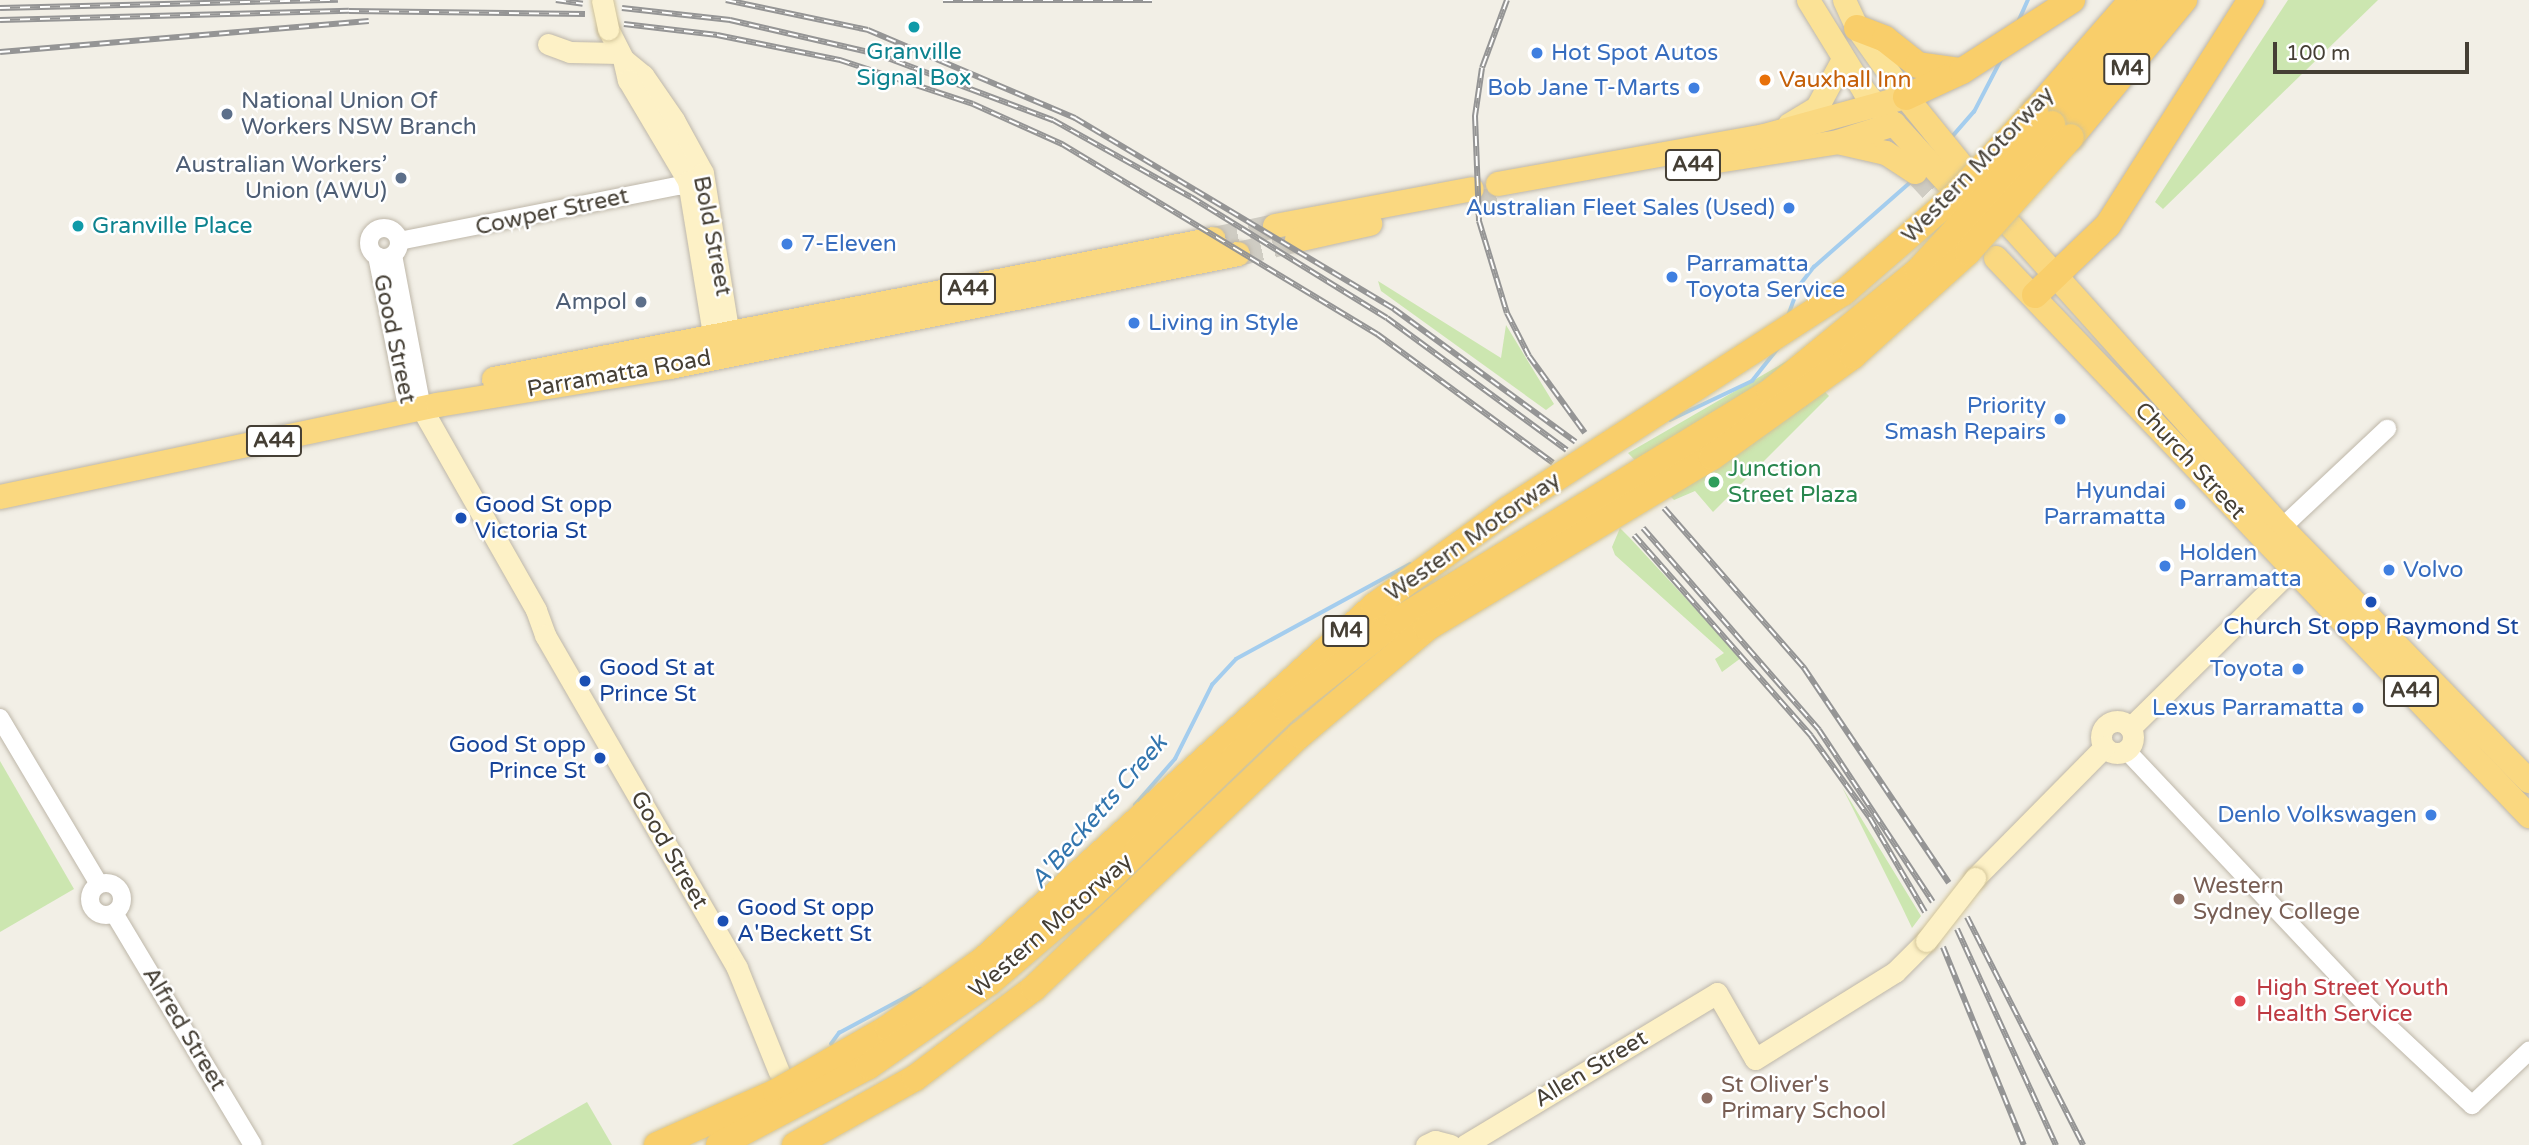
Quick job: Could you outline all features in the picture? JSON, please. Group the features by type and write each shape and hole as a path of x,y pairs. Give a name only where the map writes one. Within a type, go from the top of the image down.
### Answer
{"highway":[{"path":"1892,122 1954,174 1914,106 1962,71 2072,0"},
{"name":"Western Motorway","path":"810,1143 915,1077 1034,988 1300,735 1427,628 1712,457 1853,356 1968,251 2132,0"},
{"name":"Western Motorway","path":"719,1145 869,1066 990,982 1093,894 1286,709 1388,627 1770,392 1918,271 2053,124 2154,0"},
{"name":"Western Motorway","path":"657,1145 776,1092 888,1028 984,959 1374,606 1507,510 1843,293 1955,196 2053,124 2184,0"},
{"path":"2045,287 2091,245 2148,169 2251,0"},
{"path":"1857,27 1885,39 1919,65 1962,71"},
{"name":"A44","path":"1892,122 1764,136 1499,191 1838,142 1892,122 1914,106"},
{"name":"A44","path":"1838,142 1886,153 1915,172"},
{"path":"1275,226 1473,196 1297,240"},
{"name":"Church Street","path":"2010,225 2045,287 2258,534 2297,559 2529,781"},
{"name":"Parramatta Road","path":"723,346 1214,239"},
{"name":"Parramatta Road","path":"0,480 1238,254"},
{"name":"Church Street","path":"1996,258 2045,287 2290,524 2297,559 2529,816"},
{"name":"Parramatta Road","path":"0,497 413,403"}],"main road":[{"name":"Bold Street","path":"602,0 608,29 621,56 643,75 695,177 723,346"},
{"path":"1808,0 1843,59 1892,122"},
{"path":"1844,0 1857,27 1914,106"},
{"path":"548,44 569,52 621,56"},
{"path":"1764,136 1810,114 1843,59"},
{"name":"Good Street","path":"413,403 536,610 545,635 737,968 779,1072"},
{"path":"2130,728 2297,559"},
{"path":"2109,723 2130,728 2132,739 2126,750 2113,752 2104,747 2101,734 2109,723"},
{"name":"Allen Street","path":"1465,1145 1717,993 1755,1059 1908,962 1975,878 2104,747"},
{"path":"1426,1145 1435,1141 1451,1145"}],"street":[{"name":"Cowper Street","path":"389,250 695,177"},
{"name":"Good Street","path":"389,250 413,403"},
{"path":"2258,534 2290,524 2387,429"},
{"name":"Alfred Street","path":"0,718 99,884 91,892 92,908 100,914 114,913 253,1145"},
{"path":"2126,750 2189,812 2210,824 2449,1073 2472,1105 2529,1051"}],"green space":[{"path":"2288,0 2378,0 2163,209 2155,202"},
{"path":"1378,281 1501,358 1506,325 1554,404 1546,410 1381,291"},
{"name":"Junction Street Plaza","path":"1792,358 1829,396 1713,512 1695,491 1674,500 1628,453"},
{"path":"1620,528 1741,658 1722,672 1715,659 1724,653 1615,555 1612,547"},
{"path":"0,761 74,889 0,932"},
{"path":"1842,787 1921,916 1912,928 1902,907"},
{"path":"587,1102 612,1145 512,1145"}],"waterway":[{"name":"A'Becketts Creek","path":"2019,20 2028,0"},
{"name":"A'Becketts Creek","path":"1951,138 1974,112 2001,60"},
{"name":"A'Becketts Creek","path":"1788,316 1799,286 1814,267 1913,180"},
{"name":"A'Becketts Creek","path":"1670,420 1752,381 1779,347"},
{"name":"A'Becketts Creek","path":"1135,805 1175,759 1212,685 1236,659 1410,564"},
{"name":"A'Becketts Creek","path":"831,1044 839,1033 921,989"}],"tunnel":[{"path":"1915,172 1958,219"},
{"path":"1473,203 1499,199"},
{"path":"1214,239 1275,226"},
{"path":"1238,254 1297,240"}],"railway":[{"path":"0,8 338,0"},
{"path":"556,0 583,4"},
{"path":"726,0 868,30 1075,118 1394,309 1576,442"},
{"path":"943,0 1152,0"},
{"path":"1507,0 1482,68 1475,116 1479,221 1507,313 1529,356 1585,433"},
{"path":"622,8 730,20 877,54 1053,120 1191,197 1387,318 1567,450"},
{"path":"0,20 349,11 585,14"},
{"path":"0,52 369,21"},
{"path":"624,24 717,35 840,60 973,104 1062,144 1377,334 1553,463"},
{"path":"1664,508 1804,668 1949,883"},
{"path":"1643,528 1819,730 1933,902"},
{"path":"1634,535 1811,736 1870,818 1925,912"},
{"path":"1967,917 2083,1145"},
{"path":"1957,929 2056,1145"},
{"path":"1943,947 2024,1145"}],"place":[{"name":"Granville Signal Box","path":"914,27"},
{"name":"Hot Spot Autos","path":"1537,53"},
{"name":"Vauxhall Inn","path":"1765,80"},
{"name":"Bob Jane T-Marts","path":"1694,88"},
{"name":"National Union Of Workers NSW Branch","path":"227,114"},
{"name":"Australian Workers’ Union (AWU)","path":"401,178"},
{"name":"Australian Fleet Sales (Used)","path":"1789,208"},
{"name":"Granville Place","path":"78,226"},
{"name":"7-Eleven","path":"787,244"},
{"name":"Parramatta Toyota Service","path":"1672,277"},
{"name":"Ampol","path":"641,302"},
{"name":"Living in Style","path":"1134,323"},
{"name":"Priority Smash Repairs","path":"2060,419"},
{"name":"Junction Street Plaza","path":"1714,482"},
{"name":"Hyundai Parramatta","path":"2180,504"},
{"name":"Good St opp Victoria St","path":"461,518"},
{"name":"Holden Parramatta","path":"2165,566"},
{"name":"Volvo","path":"2389,570"},
{"name":"Church St opp Raymond St","path":"2371,602"},
{"name":"Toyota","path":"2298,669"},
{"name":"Good St at Prince St","path":"585,681"},
{"name":"Lexus Parramatta","path":"2358,708"},
{"name":"Good St opp Prince St","path":"600,758"},
{"name":"Denlo Volkswagen","path":"2431,815"},
{"name":"Western Sydney College","path":"2179,899"},
{"name":"Good St opp A'Beckett St","path":"723,921"},
{"name":"High Street Youth Health Service","path":"2240,1001"},
{"name":"St Oliver's Primary School","path":"1707,1098"}]}
